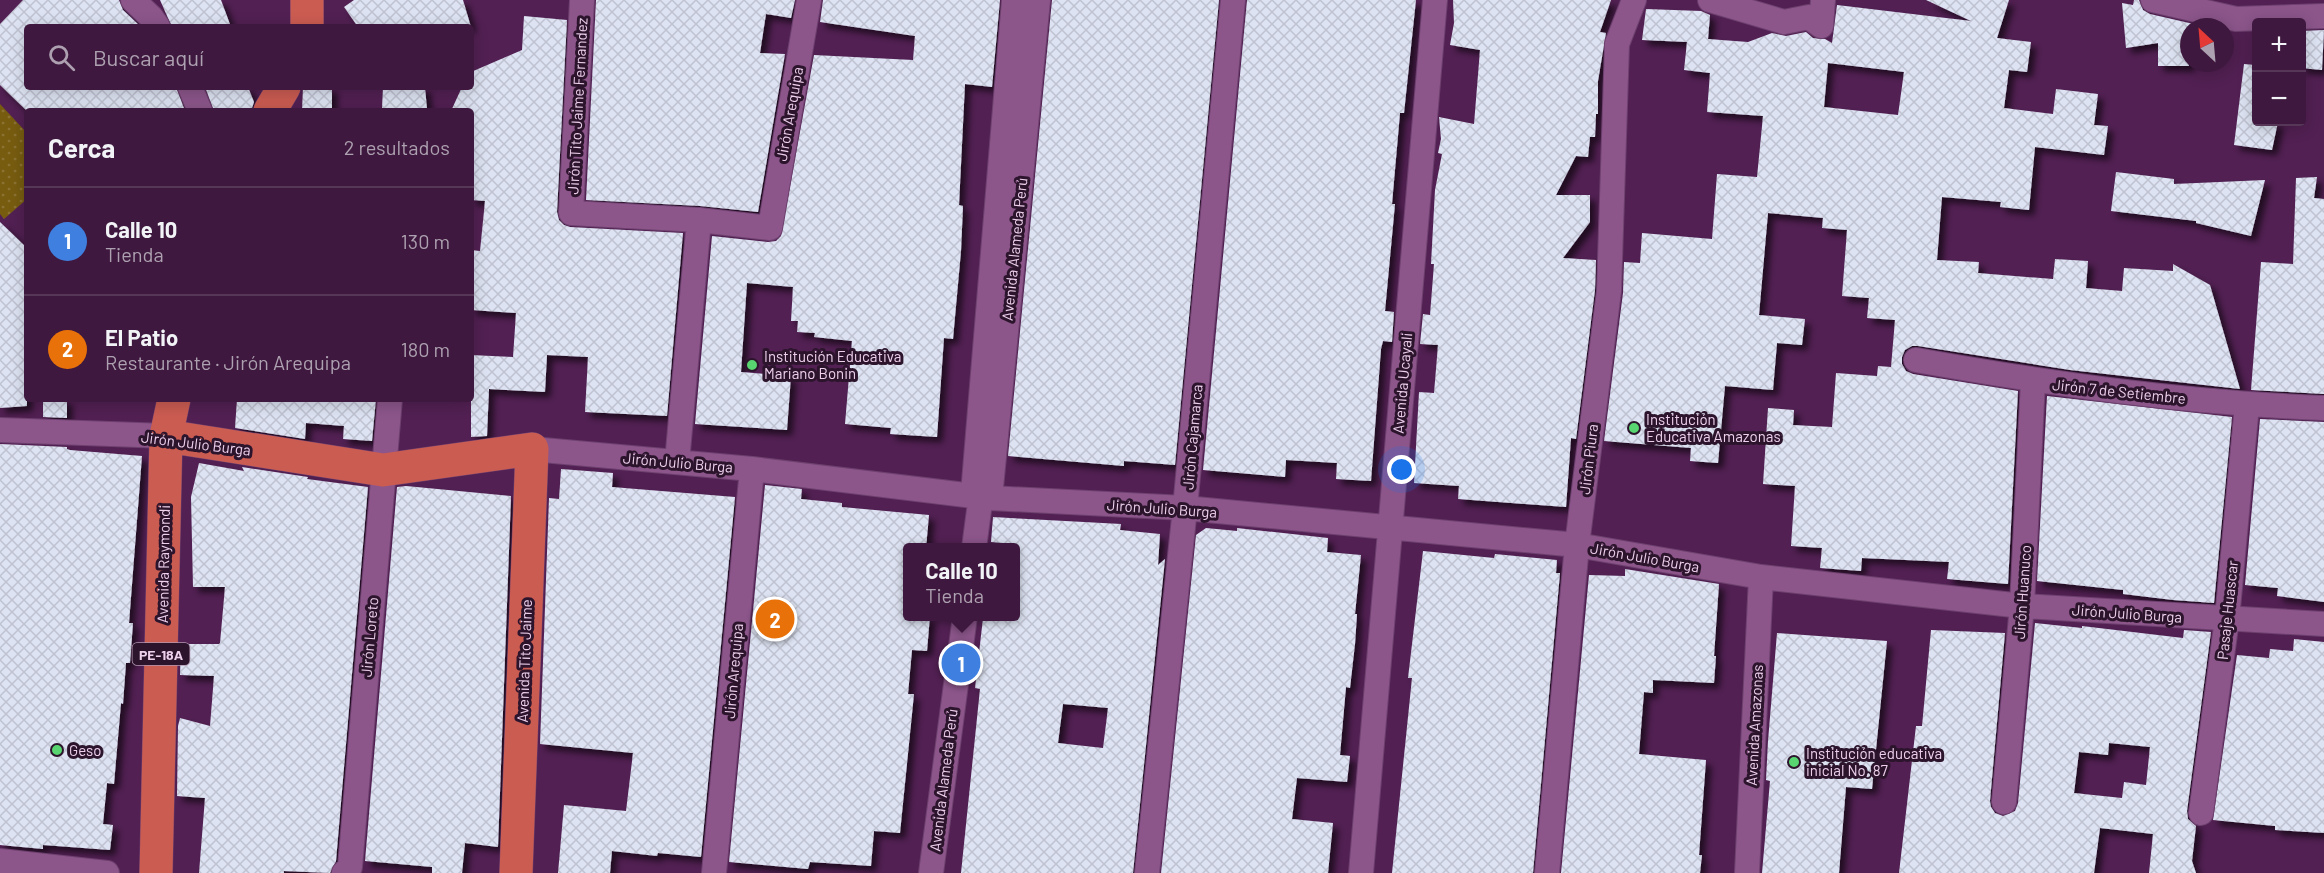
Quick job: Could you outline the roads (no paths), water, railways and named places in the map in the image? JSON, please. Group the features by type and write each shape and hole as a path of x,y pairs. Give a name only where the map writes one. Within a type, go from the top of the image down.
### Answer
{"highway":[{"path":"307,0 307,24"},
{"path":"272,108 282,90"},
{"name":"Avenida Raymondi","path":"156,873 166,436 173,402"},
{"name":"Jirón Julio Burga","path":"166,436 382,470 532,449"},
{"name":"Avenida Tito Jaime","path":"516,873 532,449"}],"street":[{"path":"133,0 156,24"},
{"name":"Jirón Tito Jaime Fernandez","path":"582,0 572,213 699,220"},
{"name":"Jirón Arequipa","path":"699,220 770,228 808,0"},
{"name":"Avenida Alameda Perú","path":"981,496 1014,0"},
{"name":"Avenida Alameda Perú","path":"975,543 1038,0"},
{"name":"Jirón Cajamarca","path":"1147,873 1185,508 1233,0"},
{"name":"Avenida Ucayali","path":"1360,873 1435,0"},
{"name":"Jirón Piura","path":"1547,873 1577,545 1610,291 1617,44 1634,0"},
{"path":"1710,0 1784,22 1809,17 1821,26 1823,0"},
{"path":"2153,0 2236,10 2324,16"},
{"path":"191,90 199,108"},
{"path":"677,462 699,220"},
{"name":"Jirón 7 de Setiembre","path":"1916,360 2033,381 2247,405 2324,408"},
{"name":"Jirón Huanuco","path":"2004,802 2022,606 2033,381"},
{"name":"Jirón Loreto","path":"344,873 350,867 382,470 390,402"},
{"name":"Pasaje Huascar","path":"2201,813 2227,619 2247,405"},
{"name":"Jirón Julio Burga","path":"0,430 166,436"},
{"name":"Jirón Julio Burga","path":"532,449 752,469 981,496 1185,508 1577,545 1761,577 2022,606 2324,624"},
{"name":"Jirón Arequipa","path":"714,873 752,469"},
{"name":"Avenida Amazonas","path":"1747,873 1761,577"},
{"name":"Avenida Alameda Perú","path":"931,873 964,621"},
{"path":"0,861 107,873"}],"place":[{"name":"Institución Educativa Mariano Bonin","path":"752,365"},
{"name":"Institución Educativa Amazonas","path":"1634,428"},
{"name":"El Patio","path":"775,619"},
{"name":"Calle 10","path":"961,663"},
{"name":"Geso","path":"57,750"},
{"name":"Institución educativa inicial No. 87","path":"1794,762"}]}
